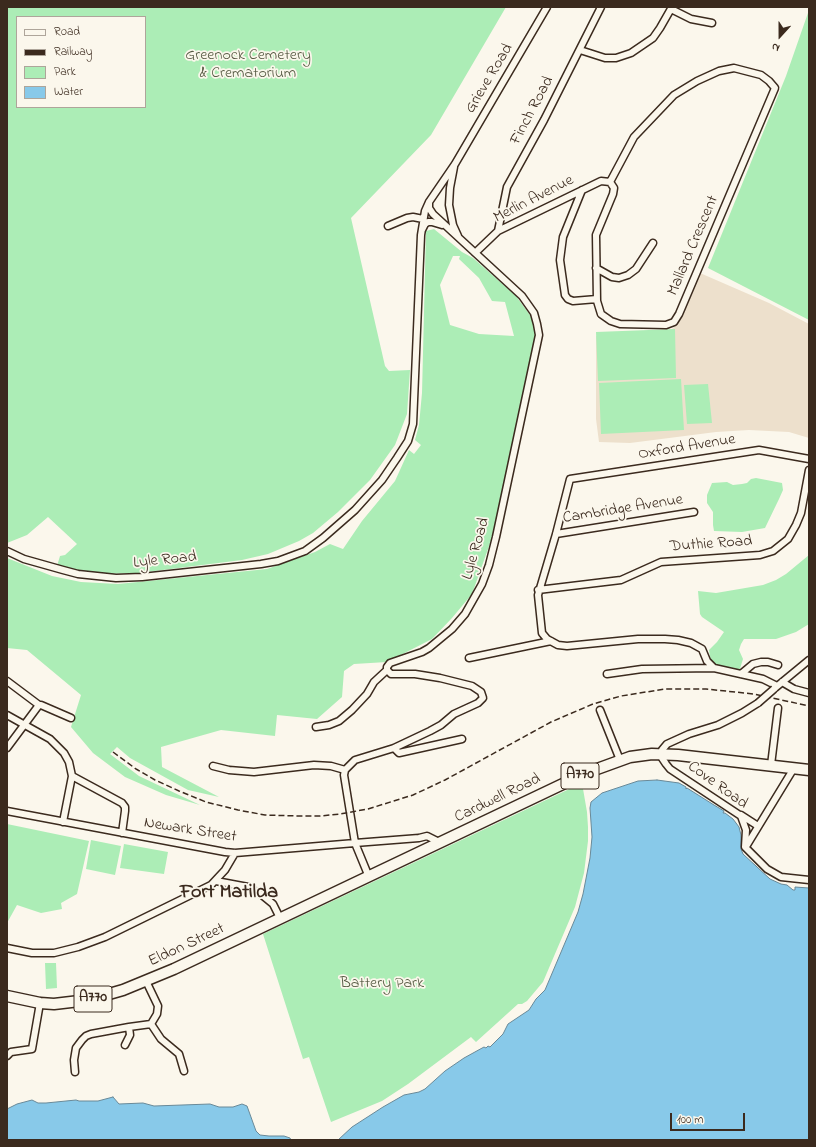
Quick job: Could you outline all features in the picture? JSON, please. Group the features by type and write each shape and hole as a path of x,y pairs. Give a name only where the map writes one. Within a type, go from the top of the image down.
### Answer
{"main road":[{"name":"Cardwell Road","path":"369,876 431,848 586,773 620,760 642,755 661,754 770,764 809,770"},
{"name":"Eldon Street","path":"7,996 40,1003 66,1003 88,1000 123,990 174,969 369,876"}],"street":[{"name":"Grieve Road","path":"429,202 455,164 547,7"},
{"name":"Finch Road","path":"498,231 507,187 544,120 601,7"},
{"path":"580,50 606,58 616,58 631,53 653,38 672,8 691,20 712,23"},
{"name":"Mallard Crescent","path":"734,68 761,76 769,81 775,88 679,314 674,322 666,325 620,324 611,321 602,314 597,299 596,235 613,194 614,188 610,182 634,137 674,95 697,81 719,71 734,68"},
{"name":"Grieve Road","path":"455,164 449,197 452,219 455,230 461,241"},
{"name":"Merlin Avenue","path":"475,253 498,231 601,181 610,182"},
{"path":"438,189 443,187 446,188 449,197"},
{"path":"582,190 563,237 560,260 565,295 568,299 573,301 597,299"},
{"name":"Lyle Road","path":"7,551 32,562 63,570 91,575 128,578 278,561 305,551 323,538 355,510 382,480 402,451 412,430 414,419 421,235 423,219 429,202"},
{"name":"Lyle Road","path":"316,727 329,725 343,717 367,694 374,682 387,670 390,663 422,652 452,629 465,614 482,584 489,564 538,343 539,330 534,313 527,302 516,290 444,226 431,211 429,202"},
{"path":"388,226 406,218 423,219"},
{"path":"421,235 423,227 428,222 444,226 450,225 452,219"},
{"path":"596,268 612,277 619,278 628,275 636,269 653,243"},
{"name":"Oxford Avenue","path":"556,534 570,480 759,450 809,459"},
{"name":"Duthie Road","path":"538,590 621,580 661,562 760,555 773,551 788,539 796,525 801,512 809,470"},
{"name":"Cambridge Avenue","path":"556,534 694,512"},
{"path":"556,534 538,590 541,628 544,636 558,645 566,646 638,639 665,638 678,640 691,643 702,649 707,661 714,668"},
{"path":"469,658 551,641"},
{"path":"661,754 662,748 667,744 689,734 718,725 758,703 809,660"},
{"path":"741,674 753,664 761,662 768,662 778,665"},
{"path":"607,674 642,669 714,668 763,679 778,686 809,693"},
{"path":"369,876 355,843 344,775 345,770 354,760 394,748 430,731 441,725 454,714 478,703 482,698 479,690 472,686 440,678 415,674 391,674 387,670"},
{"path":"7,680 39,706 41,705 70,718"},
{"path":"7,748 24,723 39,706"},
{"path":"770,764 778,708"},
{"path":"600,710 620,760"},
{"path":"7,715 24,723 58,745 69,762 72,776 63,822"},
{"path":"394,748 399,753 462,739"},
{"name":"Cove Road","path":"661,754 664,762 670,769 738,813 743,820 746,830 745,847"},
{"path":"212,766 229,770 254,772 314,765 331,766 345,770"},
{"path":"794,768 745,847 767,869 776,875 786,878 809,880"},
{"path":"72,776 122,803 126,811 122,833"},
{"name":"Newark Street","path":"7,811 219,852 235,853 427,836 441,843"},
{"path":"738,813 758,826"},
{"path":"418,838 425,840 431,848"},
{"path":"7,948 32,953 44,953 78,947 111,934 199,892 216,881 225,870 235,853"},
{"path":"216,881 248,888 262,895 273,904 280,918"},
{"path":"146,981 158,1006 157,1014 151,1024"},
{"path":"7,1056 11,1052 32,1049 40,1003"},
{"path":"75,1072 76,1048 82,1040 91,1034 151,1024"},
{"path":"151,1024 161,1039 179,1054 184,1071"},
{"path":"125,1045 130,1034 129,1027"}],"shaded area":[{"path":"700,273 769,303 809,324 809,438 789,432 749,430 716,432 630,443 599,442 596,419 596,336 672,329 679,322"}],"green space":[{"name":"Greenock Cemetery & Crematorium","path":"7,7 506,7 431,135 351,218 385,366 389,371 410,370 407,414 395,445 370,480 338,512 313,533 299,541 268,554 242,560 139,573 98,574 57,566 60,556 65,555 77,544 48,517 27,535 7,543"},
{"path":"809,10 809,320 708,268 786,76"},
{"path":"434,229 462,252 473,258 516,296 530,315 536,330 534,348 493,535 472,594 432,639 387,662 354,664 344,671 342,697 317,719 277,715 275,736 221,730 161,747 162,767 219,797 188,790 130,758 117,747 110,754 139,776 200,805 166,795 125,777 93,753 71,727 81,695 27,650 7,648 7,558 52,576 81,582 118,584 267,569 315,552 330,544 343,549 362,521 395,481 409,450 414,454 421,445 415,440 419,425 422,393 426,231","holes":["453,256 460,256 459,259 479,278 492,301 505,302 514,336 479,334 450,325 440,285"]},
{"path":"675,329 676,378 598,381 596,332"},
{"path":"681,379 684,430 601,434 599,383"},
{"path":"708,384 712,423 687,424 684,385"},
{"path":"756,478 782,483 783,490 765,528 742,532 714,531 713,512 707,503 707,495 712,483 727,482 733,485 742,484"},
{"path":"809,555 809,624 796,632 776,639 744,639 739,650 743,659 739,672 715,666 711,662 709,650 724,632 700,614 698,591 716,593 763,585 786,574"},
{"name":"Battery Park","path":"582,783 588,827 588,841 584,873 575,907 543,982 527,1001 522,1004 518,1004 476,1042 471,1037 408,1084 382,1101 331,1122 309,1057 303,1059 263,934"},
{"path":"7,824 89,841 77,894 61,903 62,909 41,913 17,905 7,923"},
{"path":"91,840 121,846 115,875 86,869"},
{"path":"124,844 168,852 164,874 120,868"},
{"path":"45,963 56,963 57,988 46,989"}],"water":[{"path":"657,780 679,783 686,787 686,789 687,788 724,811 723,813 733,819 739,827 741,835 741,849 743,854 770,879 787,885 793,890 795,890 795,887 809,888 809,1140 338,1140 352,1127 383,1107 404,1095 419,1092 425,1089 445,1071 464,1058 484,1047 490,1047 503,1034 508,1024 529,1010 536,999 545,990 578,912 590,858 592,837 591,802 602,793 638,781"},
{"path":"113,1097 119,1104 143,1103 154,1106 210,1104 219,1107 233,1107 242,1104 247,1106 256,1131 260,1135 284,1136 290,1138 291,1140 7,1140 7,1109 17,1104 32,1100 38,1103 76,1100 98,1101"}],"railway":[{"path":"113,752 136,769 155,780 206,802 265,815 320,816 368,809 413,795 445,780 551,722 593,704 621,696 665,689 706,689 754,694 809,706"}],"district":[{"name":"Fort Matilda","path":"229,894"}]}
